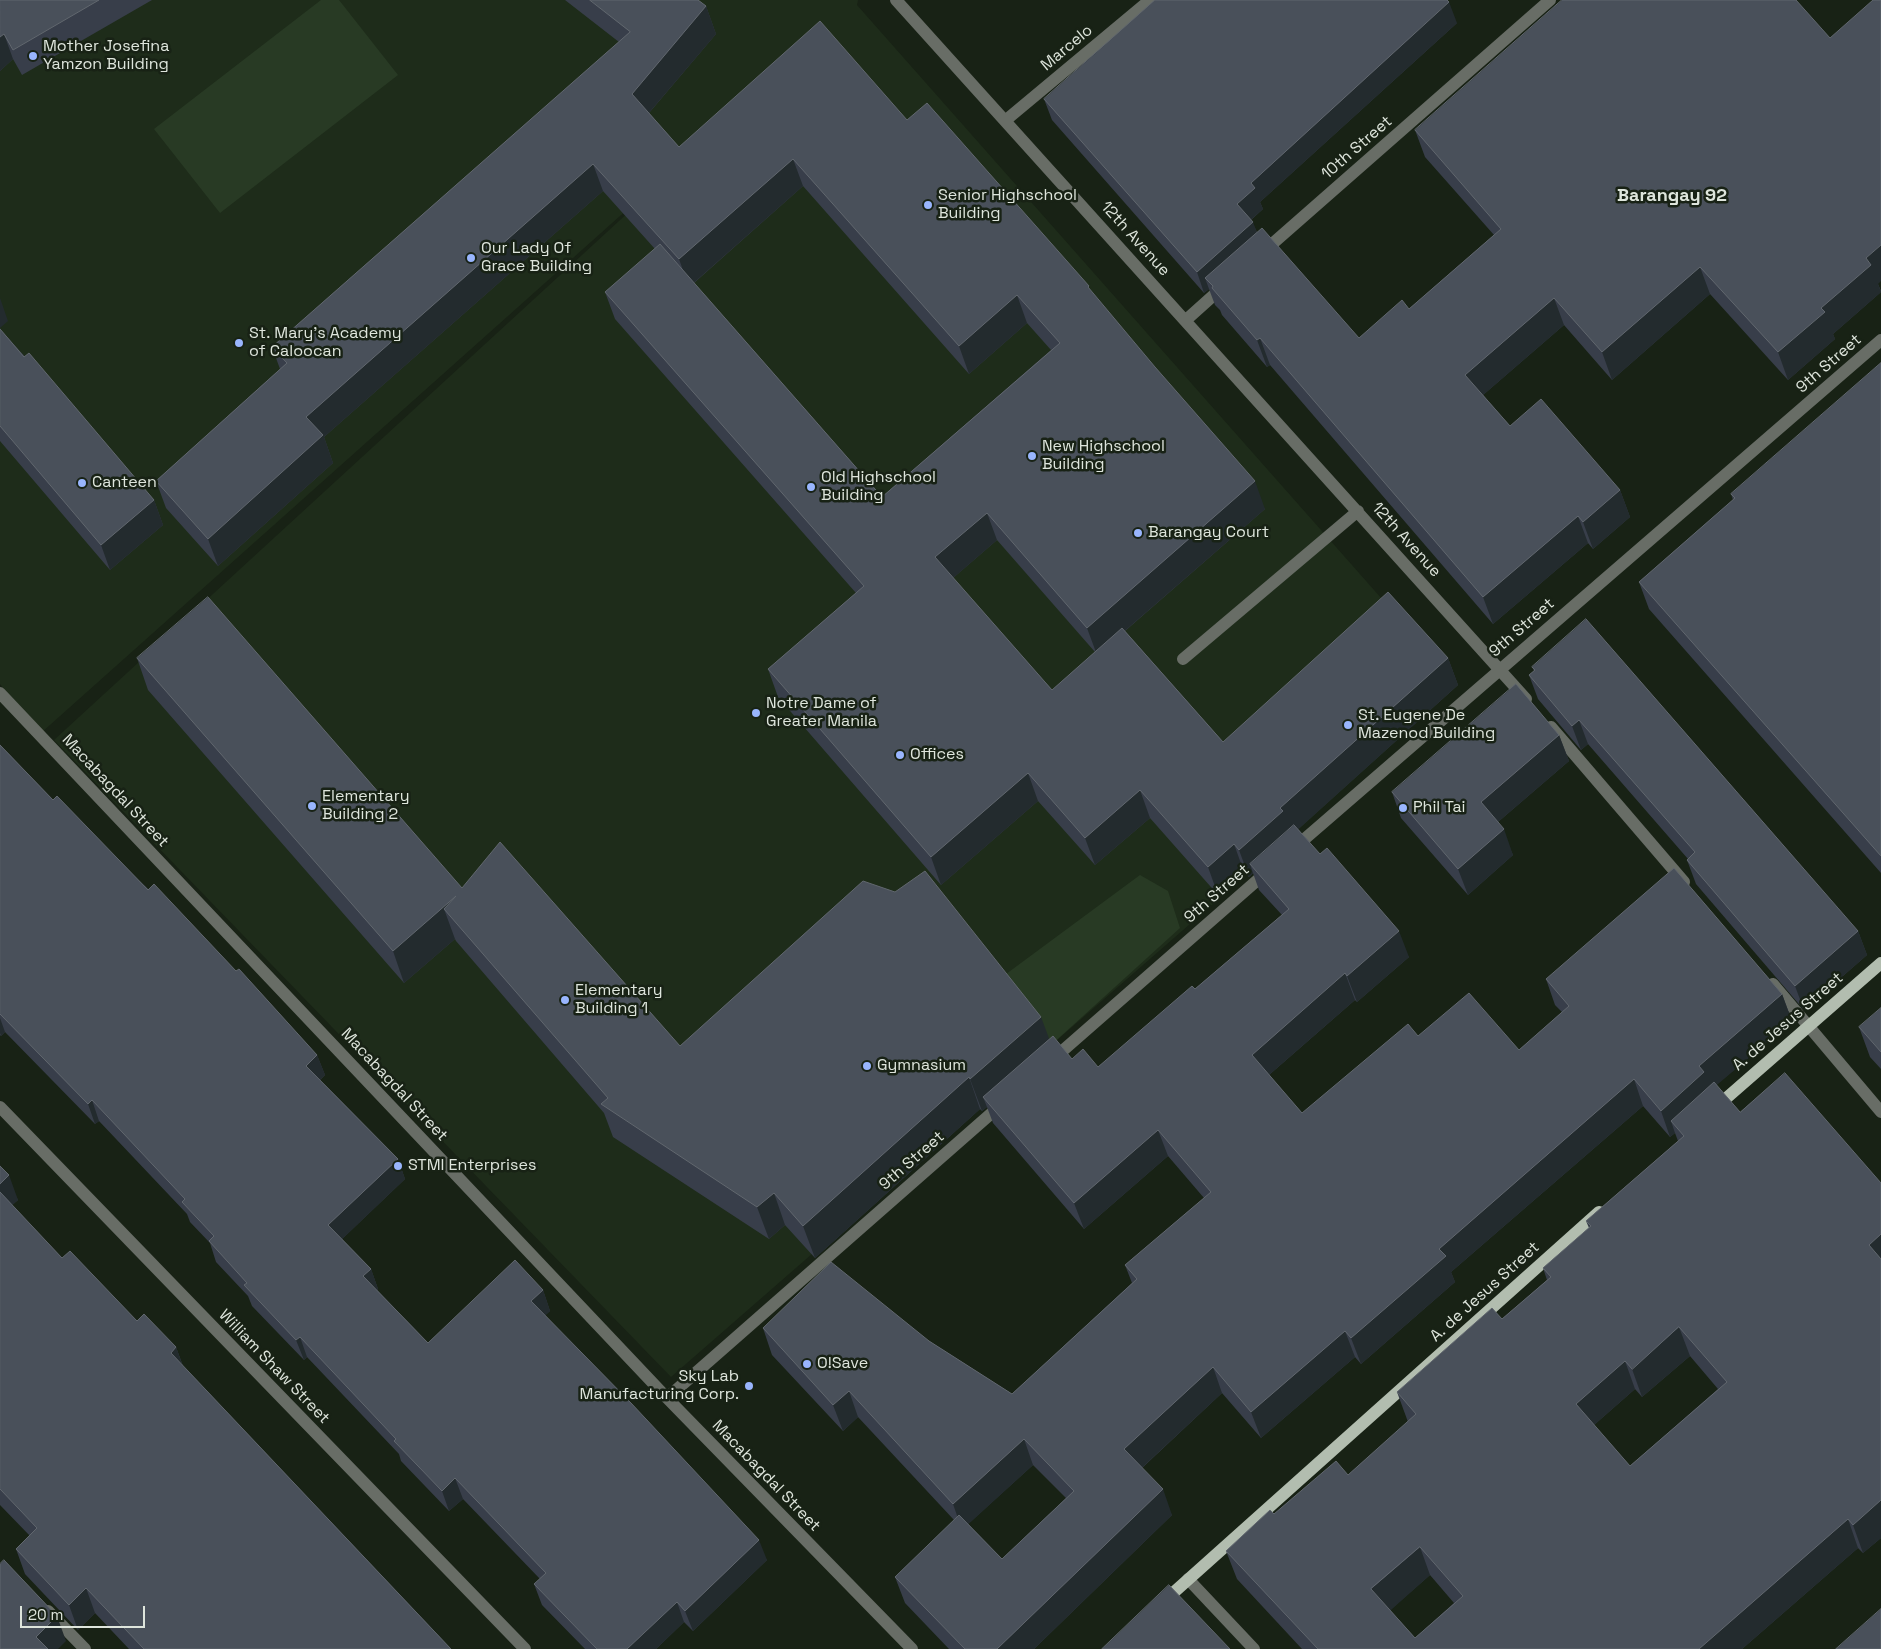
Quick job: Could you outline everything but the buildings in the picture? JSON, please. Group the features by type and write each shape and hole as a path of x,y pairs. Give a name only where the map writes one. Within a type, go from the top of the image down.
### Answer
{"main road":[{"name":"A. de Jesus Street","path":"1705,1117 1881,963"},
{"name":"A. de Jesus Street","path":"1154,1611 1609,1203"}],"street":[{"name":"12th Avenue","path":"896,0 1500,668 1532,706"},
{"name":"Marcelo","path":"1006,120 1150,0"},
{"name":"10th Street","path":"1254,261 1550,0"},
{"path":"1186,320 1232,280"},
{"name":"9th Street","path":"1042,1069 1500,668 1881,340"},
{"path":"1183,659 1358,511"},
{"name":"Macabagdal Street","path":"0,693 667,1398 912,1649"},
{"path":"1545,721 1695,895"},
{"path":"1766,977 1881,1112"},
{"name":"9th Street","path":"667,1398 1012,1095"},
{"name":"William Shaw Street","path":"0,1107 525,1649"},
{"path":"1188,1579 1254,1649"},
{"path":"39,1601 85,1649"}],"shaded area":[{"name":"Notre Dame of Greater Manila","path":"0,0 858,0 857,5 1458,685 1300,828 671,1377 54,740 779,74 41,733 0,684"},
{"path":"321,0 339,0 398,75 220,213 154,129"},
{"path":"1140,875 1168,891 1180,928 1050,1046 998,980"}],"place":[{"name":"Mother Josefina Yamzon Building","path":"33,56"},
{"name":"Senior Highschool Building","path":"928,205"},
{"name":"Our Lady Of Grace Building","path":"471,258"},
{"name":"St. Mary's Academy of Caloocan","path":"239,343"},
{"name":"New Highschool Building","path":"1032,456"},
{"name":"Canteen","path":"82,483"},
{"name":"Old Highschool Building","path":"811,487"},
{"name":"Barangay Court","path":"1138,533"},
{"name":"Notre Dame of Greater Manila","path":"756,713"},
{"name":"St. Eugene De Mazenod Building","path":"1348,725"},
{"name":"Offices","path":"900,755"},
{"name":"Elementary Building 2","path":"312,806"},
{"name":"Phil Tai","path":"1403,808"},
{"name":"Elementary Building 1","path":"565,1000"},
{"name":"Gymnasium","path":"867,1066"},
{"name":"STMI Enterprises","path":"398,1166"},
{"name":"O!Save","path":"807,1364"},
{"name":"Sky Lab Manufacturing Corp.","path":"749,1386"}],"district":[{"name":"Barangay 92","path":"1672,196"}]}
